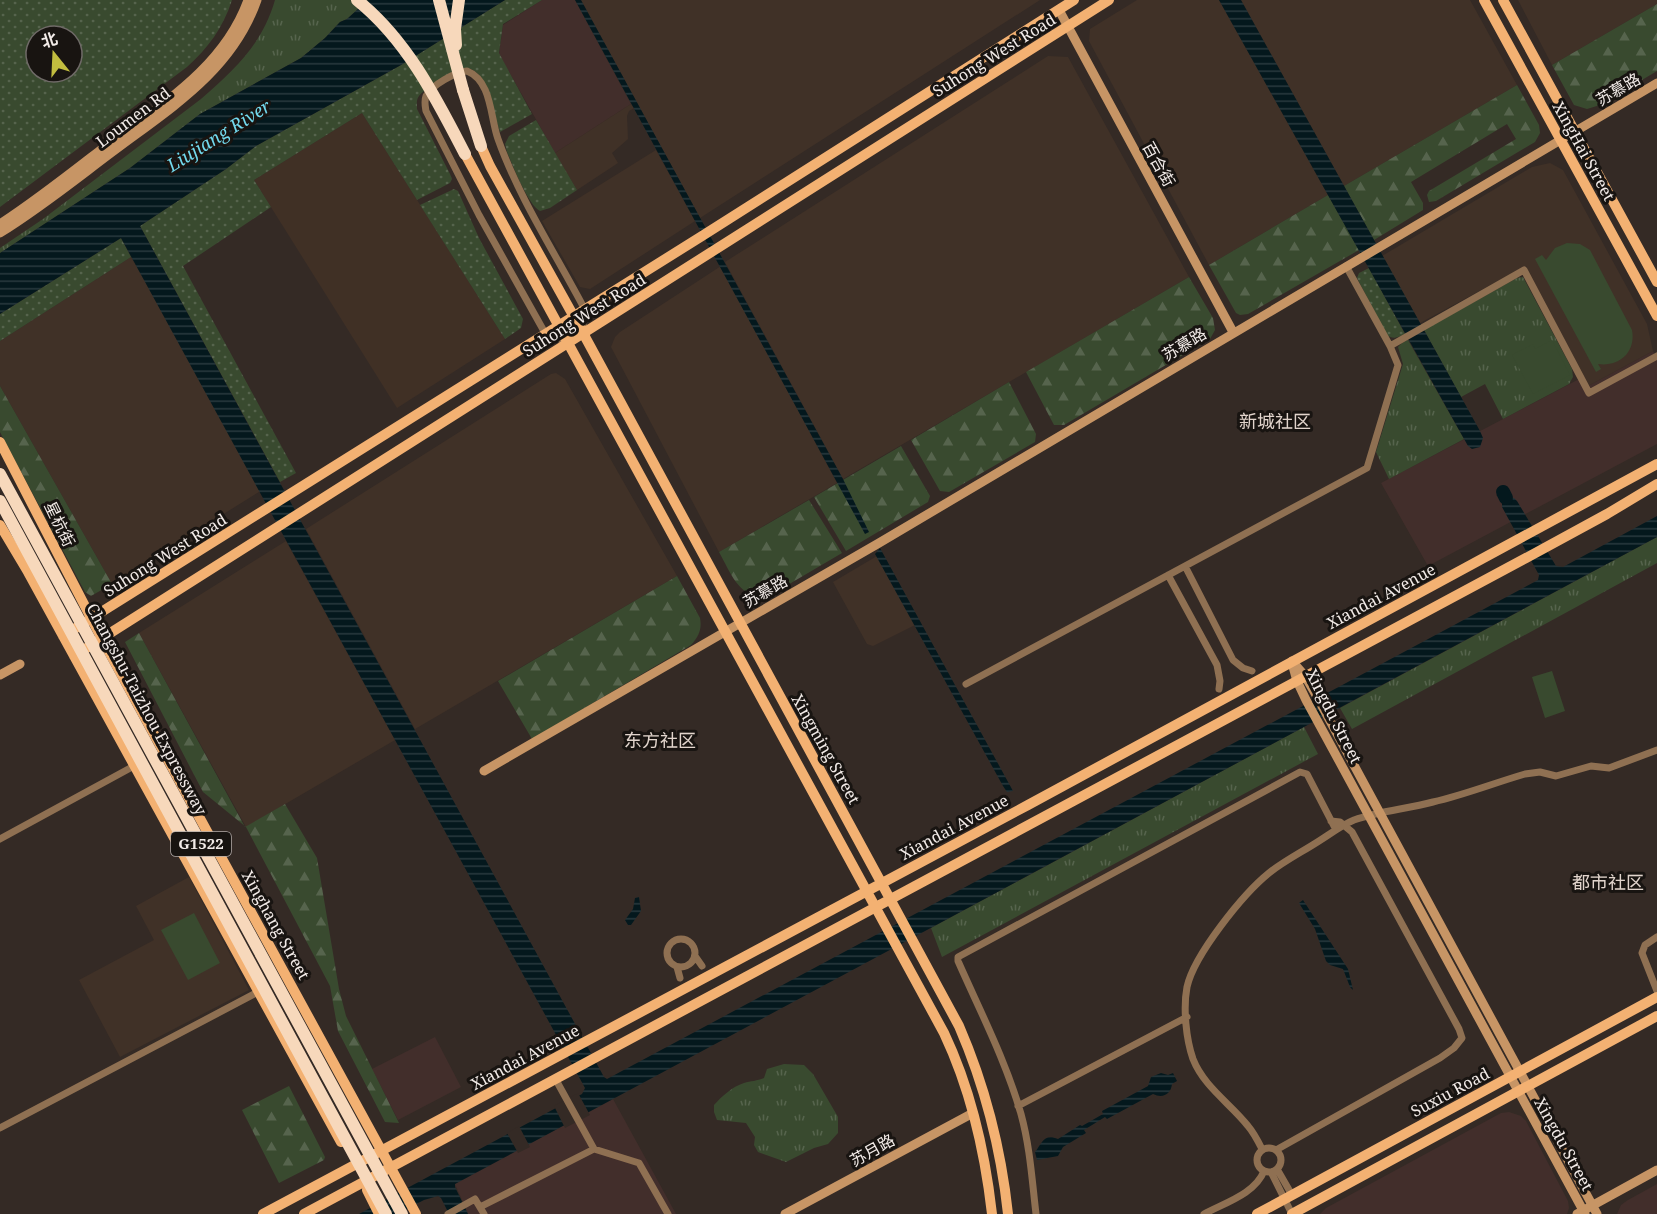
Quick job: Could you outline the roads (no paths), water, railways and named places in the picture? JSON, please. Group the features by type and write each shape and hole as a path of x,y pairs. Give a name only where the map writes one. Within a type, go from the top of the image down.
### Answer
{"highway":[{"path":"357,0 394,36 415,64 437,99 465,154"},
{"path":"440,0 463,90 481,146"},
{"path":"459,0 455,40 463,90"},
{"name":"Changshu-Taizhou Expressway","path":"0,474 410,1212"},
{"name":"Changshu-Taizhou Expressway","path":"0,501 386,1214"}],"main road":[{"name":"Loumen Rd","path":"0,224 52,188 192,80 230,38 242,17 248,0"},
{"name":"Loumen Rd","path":"0,233 57,194 197,86 237,43 250,20 257,0"},
{"name":"Suhong West Road","path":"63,636 1074,0"},
{"name":"Suhong West Road","path":"74,656 1109,0"},
{"name":"XingHai Street","path":"1484,0 1657,316"},
{"name":"XingHai Street","path":"1503,0 1657,282"},
{"name":"百合街","path":"1059,10 1233,332"},
{"name":"苏慕路","path":"484,771 740,623 1657,83"},
{"name":"Xingming Street","path":"481,146 959,1026 976,1069 995,1134 1008,1214"},
{"name":"Xingming Street","path":"465,154 885,926 919,984 949,1044 973,1113 985,1164 992,1214"},
{"name":"星杭街","path":"0,442 92,619"},
{"name":"Xiandai Avenue","path":"263,1214 1028,805 1657,464"},
{"name":"Xiandai Avenue","path":"304,1214 1526,558 1657,484"},
{"path":"0,525 379,1214"},
{"name":"Xinghang Street","path":"92,619 382,1151 400,1185 410,1212"},
{"name":"Xingdu Street","path":"1292,661 1301,679 1306,700 1318,723 1374,814"},
{"path":"0,675 20,664"},
{"name":"Xingdu Street","path":"1301,679 1316,695 1328,717 1374,814 1523,1089 1582,1213"},
{"name":"Suxiu Road","path":"1257,1214 1657,997"},
{"name":"Suxiu Road","path":"1296,1213 1657,1016"},
{"name":"Xingdu Street","path":"1523,1089 1595,1210"},
{"name":"苏月路","path":"785,1214 973,1113"},
{"path":"1582,1213 1595,1210 1657,1170"},
{"path":"1288,1197 1296,1213"}],"street":[{"path":"568,342 545,333 479,215 426,111 424,100 429,91 454,75 467,71 482,82 498,140 513,175 584,308 583,333"},
{"path":"966,684 1367,468 1397,369 1396,358 1346,266"},
{"path":"1390,346 1524,270 1588,393 1657,356"},
{"path":"1185,566 1233,660 1243,668 1252,671"},
{"path":"1168,575 1217,665 1219,689"},
{"path":"1262,1149 1249,1126 1220,1096 1200,1071 1192,1056 1186,1017 1186,991 1206,948 1267,875 1353,821 1374,814 1437,802 1525,774 1545,773 1556,776 1591,766 1609,768 1657,750"},
{"path":"0,839 134,765"},
{"path":"1035,1214 1030,1161 1018,1106 958,957 1300,772 1307,774 1336,831"},
{"path":"1276,1150 1440,1058 1454,1048 1462,1038 1352,832 1346,825 1331,821"},
{"path":"1657,937 1645,945 1642,953 1657,992"},
{"path":"695,956 690,964 677,966 669,961 667,953 674,940 687,940 694,947 695,956 702,966"},
{"path":"677,966 680,978"},
{"path":"0,1128 258,992"},
{"path":"1018,1106 1186,1017"},
{"path":"556,1080 594,1149 639,1163 668,1214"},
{"path":"448,1214 475,1200 482,1211 594,1149"},
{"path":"1204,1214 1253,1187 1271,1171 1281,1159 1276,1150 1262,1149 1257,1154 1258,1167 1271,1171 1288,1197"}],"water":[{"name":"Liujiang River","path":"368,0 505,0 401,65 256,146 226,169 140,226 607,1079 1538,580 1539,575 1502,507 1506,498 1514,498 1517,501 1556,566 1563,567 1657,516 1657,537 455,1184 468,1214 449,1214 438,1196 424,1200 397,1214 359,1214 582,1094 585,1088 121,238 0,314 0,253 130,168 200,114 301,58"},
{"path":"575,0 581,0 843,479 869,532 865,534"},
{"path":"1219,0 1241,0 1480,431 1483,438 1480,447 1472,449 1468,446"},
{"path":"880,548 1013,791 1007,792 1003,786 875,554"},
{"path":"639,897 641,911 631,925 628,925 625,920 633,909 635,898"},
{"path":"1303,900 1348,969 1353,990 1343,969 1330,965 1326,961 1315,929 1299,903"},
{"path":"1161,1073 1168,1075 1173,1073 1177,1081 1172,1084 1166,1095 1153,1094 1107,1119 1105,1117 1084,1130 1086,1133 1063,1147 1058,1156 1037,1160 1035,1152 1046,1138 1058,1139 1080,1125 1082,1126 1103,1114 1102,1111 1148,1086 1151,1077"}],"waterway":[{"path":"1503,492 1506,498"}],"district":[{"name":"新城社区","path":"1275,422"},
{"name":"东方社区","path":"660,741"},
{"name":"都市社区","path":"1608,883"}]}
